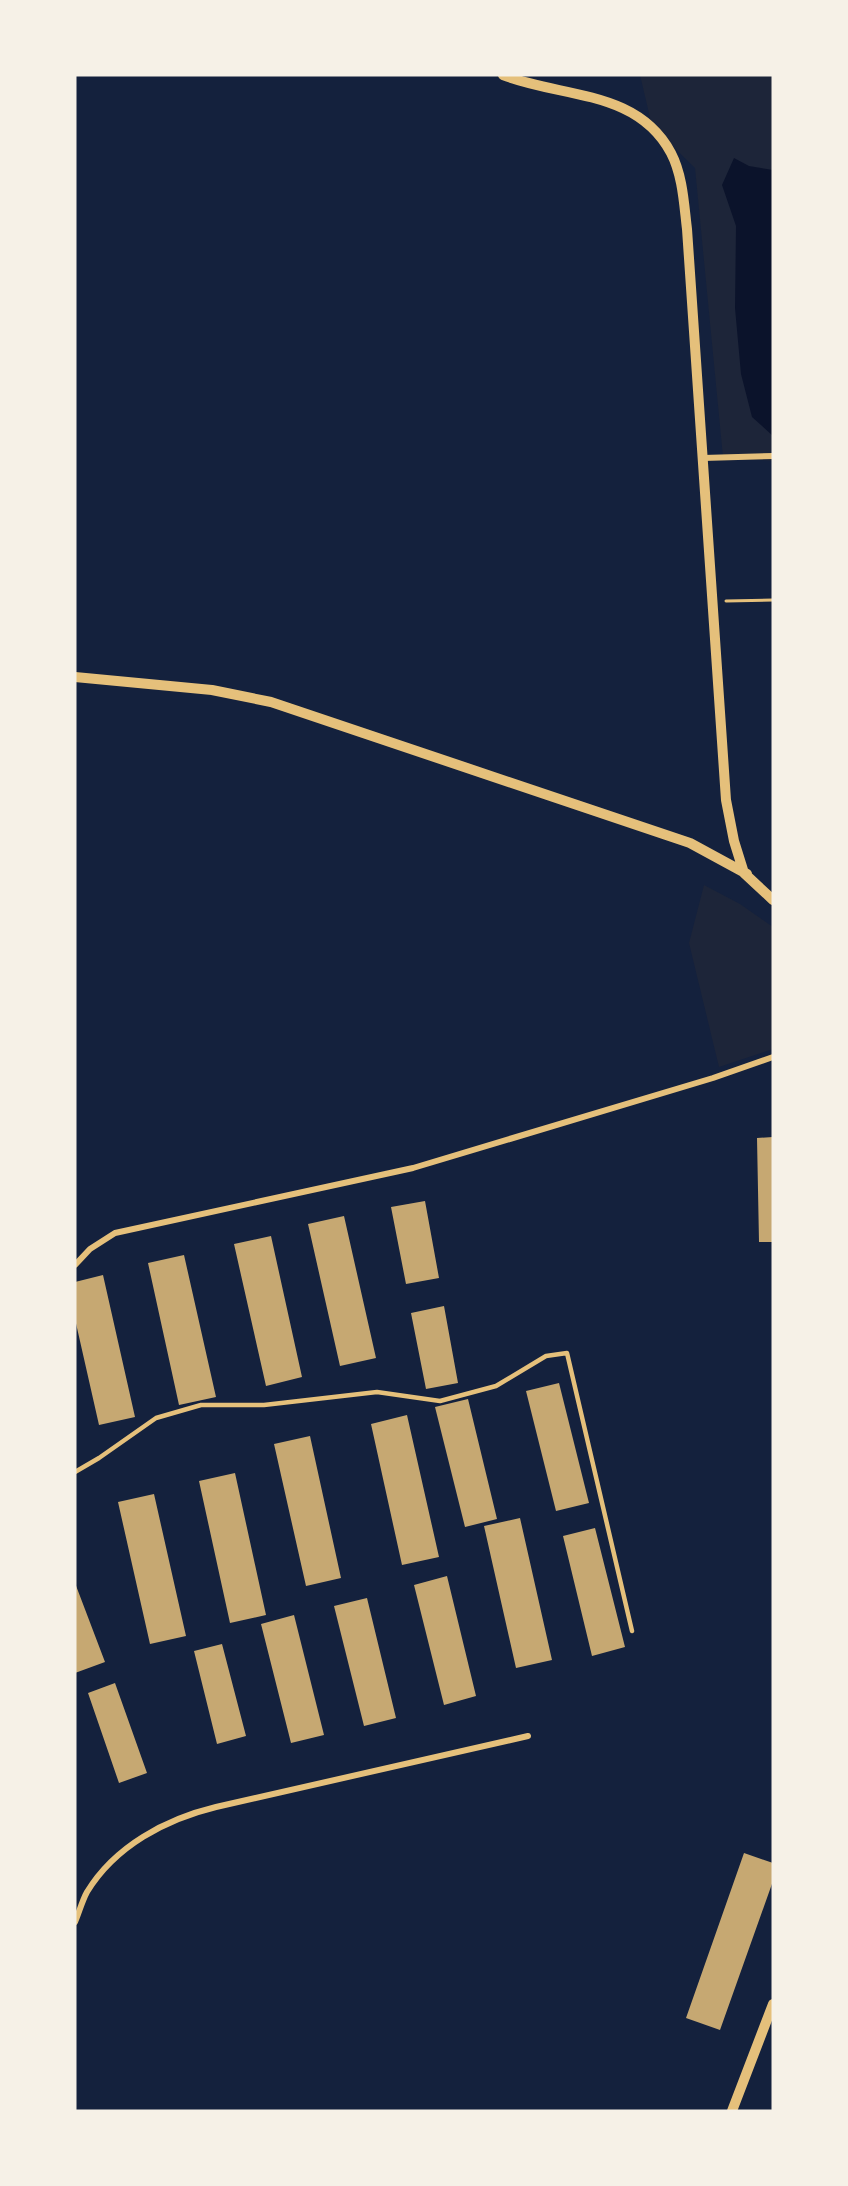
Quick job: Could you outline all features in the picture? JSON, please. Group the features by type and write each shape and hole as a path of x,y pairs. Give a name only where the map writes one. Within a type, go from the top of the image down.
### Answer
{"street":[{"path":"503,75 524,83 604,100 627,110 644,120 672,154 681,184 687,229 726,800 734,841 744,873 773,900"},
{"path":"703,458 773,456"},
{"path":"75,677 212,690 271,702 690,843 773,889"},
{"path":"75,1265 90,1249 115,1233 413,1168 713,1078 773,1057"},
{"path":"75,1923 86,1893 113,1861 144,1836 179,1818 216,1807 528,1736"},
{"path":"732,2111 773,2004"}],"lane":[{"path":"75,1472 156,1418 201,1405 264,1405 377,1392 440,1401 496,1386 546,1356 567,1353 632,1631"}],"path":[{"path":"712,601 773,600"}],"shaded area":[{"path":"640,75 773,75 773,461 723,457 695,168 652,126"},
{"path":"734,158 749,166 773,170 773,436 752,417 741,374 735,308 736,226 722,185"},
{"path":"704,885 740,904 773,927 773,1049 719,1067 689,943"}],"building":[{"path":"773,1137 773,1242 759,1242 757,1138"},
{"path":"425,1201 439,1278 406,1284 391,1207"},
{"path":"344,1216 376,1358 340,1366 308,1224"},
{"path":"271,1236 302,1377 266,1386 234,1244"},
{"path":"184,1255 216,1397 179,1405 148,1263"},
{"path":"103,1275 135,1417 99,1425 75,1319 75,1282"},
{"path":"444,1306 458,1383 426,1389 411,1313"},
{"path":"559,1383 589,1503 556,1511 526,1391"},
{"path":"468,1399 497,1519 465,1527 435,1407"},
{"path":"407,1415 439,1557 402,1565 371,1424"},
{"path":"310,1436 341,1578 306,1586 274,1444"},
{"path":"235,1473 266,1615 230,1623 199,1481"},
{"path":"154,1494 186,1636 150,1644 118,1502"},
{"path":"520,1518 552,1660 516,1668 484,1526"},
{"path":"595,1528 625,1647 592,1656 563,1536"},
{"path":"447,1576 476,1696 444,1705 414,1585"},
{"path":"75,1583 105,1662 75,1673"},
{"path":"367,1598 396,1718 364,1726 334,1606"},
{"path":"294,1615 324,1735 291,1743 261,1624"},
{"path":"222,1644 246,1736 217,1744 194,1651"},
{"path":"115,1683 147,1773 119,1783 88,1693"},
{"path":"744,1853 773,1863 773,1881 720,2030 686,2018"}]}
